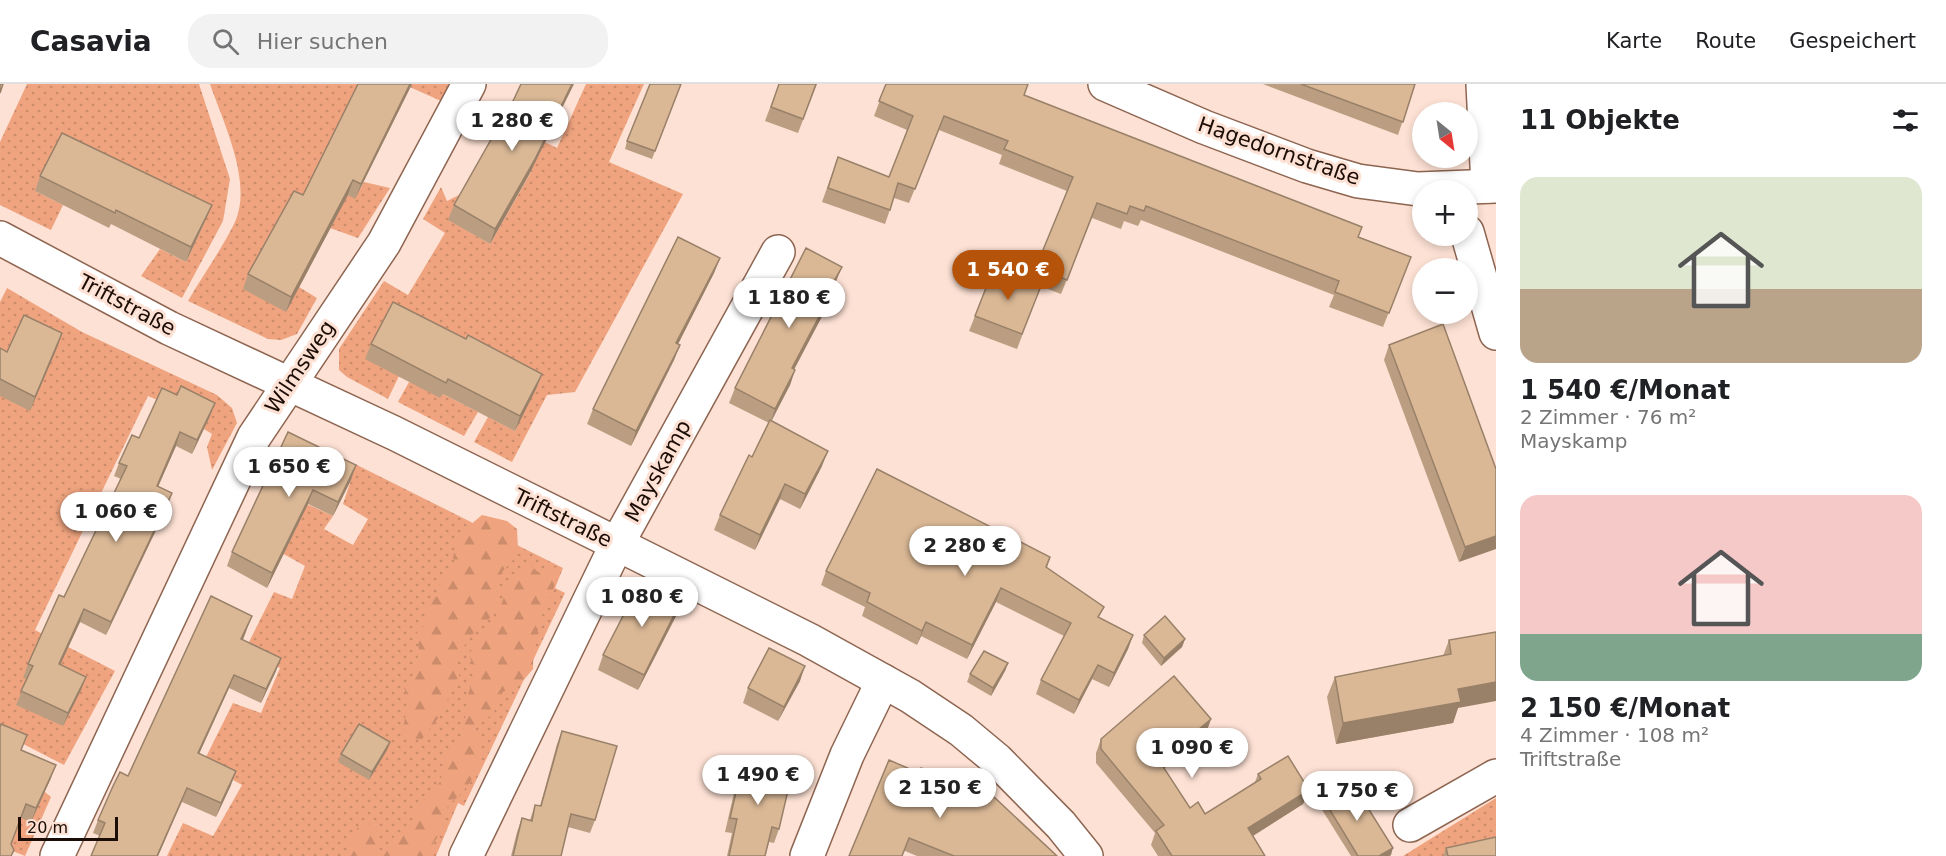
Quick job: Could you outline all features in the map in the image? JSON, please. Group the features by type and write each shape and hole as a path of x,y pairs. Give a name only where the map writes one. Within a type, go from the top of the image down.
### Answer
{"street":[{"name":"Wilmsweg","path":"57,856 254,437 384,243 469,84"},
{"name":"Hagedornstraße","path":"1105,84 1204,127 1338,175 1358,181 1412,188"},
{"path":"1475,180 1483,84"},
{"name":"Triftstraße","path":"0,238 169,328 617,544 809,640 884,681 936,712 981,746 1043,804 1086,856"},
{"path":"1471,246 1496,333"},
{"name":"Mayskamp","path":"466,856 617,544 778,252"},
{"path":"807,856 847,755 884,681"},
{"path":"1410,825 1496,776"}],"green space":[{"path":"27,84 199,84 230,179 223,221 182,298 141,276 160,249 186,262 206,219 35,191 63,205 51,230 0,205 0,142"},
{"path":"210,84 371,84 355,198 364,182 390,188 358,238 330,228 299,287 317,298 297,334 281,340 268,339 188,301 230,232 240,206 241,189 234,152"},
{"path":"403,84 449,84 441,101"},
{"path":"586,84 644,84 609,162 683,194 575,392 547,395 512,462 474,442 488,417 515,431 536,388 399,376 388,399 347,377 339,370 339,349 384,281 408,295 445,233 423,219 441,187 447,201 459,195 461,199 449,220 490,244 531,172 497,152 507,124 557,148"},
{"path":"7,288 82,332 217,395 232,408 237,423 212,470 207,447 212,434 204,429 207,421 148,396 35,630 115,671 64,765 0,732 0,302"},
{"path":"409,382 443,394 478,412 464,436 398,402"},
{"path":"343,463 355,464 563,568 555,588 565,593 464,806 458,803 436,856 167,856 183,823 213,836 242,785 203,763 233,703 261,713 280,668 244,652 274,592 292,599 305,566 264,543 300,501 333,516 324,529 353,545 368,519 343,504 351,480 337,473"},
{"path":"482,515 507,521 517,529 518,549 514,559 501,573 496,588 497,611 472,635 456,657 460,673 439,717 422,739 409,738 403,728 409,699 404,688 414,679 419,649 416,634 425,624 427,604 437,596 444,579 459,569 453,558 460,539"},
{"path":"529,564 539,573 547,565 557,568 554,586 537,634 533,669 522,682 499,694 494,713 475,727 480,747 477,771 467,787 446,809 440,832 433,843 433,856 342,856 350,850 350,841 358,827 374,823 382,827 378,840 378,855 394,837 411,824 420,804 440,782 447,753 463,740 467,698 475,673 469,654 494,619 511,578 521,567"},
{"path":"45,792 51,797 25,856 0,846 0,817"},
{"path":"1496,798 1496,856 1403,856"}],"building":[{"path":"358,84 410,84 361,184 353,180 291,297 248,274 294,191 303,195"},
{"path":"521,84 572,84 535,159 495,229 454,205"},
{"path":"650,84 681,84 655,151 627,141"},
{"path":"779,84 816,84 803,119 771,107"},
{"path":"886,84 1028,84 1024,95 1362,227 1358,237 1411,257 1389,313 1335,292 1339,281 1146,206 1144,211 1130,206 1127,214 1097,203 1067,280 1036,267 1073,177 1004,149 1008,141 944,116 915,189 898,183 890,210 828,188 838,157 889,177 913,116 879,101"},
{"path":"1301,84 1415,84 1403,122"},
{"path":"62,133 212,205 191,247 40,176"},
{"path":"678,237 720,258 676,343 680,345 636,431 593,409"},
{"path":"806,248 842,267 830,288 833,290 792,368 795,370 775,409 735,388"},
{"path":"993,270 1004,274 1005,271 1041,286 1022,334 975,316"},
{"path":"393,302 466,339 468,335 542,374 520,416 448,379 446,383 371,344"},
{"path":"24,315 62,333 35,397 0,379 0,348 7,352"},
{"path":"1443,324 1496,469 1496,536 1465,547 1389,345"},
{"path":"181,386 215,403 197,440 180,432 157,486 172,493 111,622 84,609 59,664 86,677 68,713 21,691 33,666 28,664 59,595 64,597 127,466 119,463 132,435 139,438 162,388 177,395"},
{"path":"770,420 828,451 805,494 785,484 760,535 720,515 749,455 752,457"},
{"path":"288,432 356,465 338,502 313,490 272,573 232,552"},
{"path":"877,469 1050,557 1046,567 1104,607 1098,617 1133,635 1114,673 1098,665 1079,700 1041,680 1071,623 1001,588 972,645 926,622 922,631 867,602 870,593 826,571"},
{"path":"641,581 681,601 644,675 603,655"},
{"path":"211,596 252,616 241,639 281,658 266,689 234,675 198,753 236,771 221,803 187,788 157,856 91,856 105,823 98,820 113,786 120,772 128,776"},
{"path":"1165,616 1185,639 1164,658 1144,635"},
{"path":"1496,632 1496,682 1458,689 1461,702 1343,723 1335,677 1451,654 1449,640"},
{"path":"769,648 805,666 784,707 748,688"},
{"path":"984,651 1008,663 993,688 970,674"},
{"path":"1174,676 1211,719 1160,762 1190,808 1198,802 1205,814 1261,779 1258,774 1288,756 1309,790 1248,828 1265,856 1172,856 1156,831 1164,825 1101,749 1101,739"},
{"path":"1,724 27,735 21,750 56,765 36,808 26,804 11,844 14,850 11,856 0,856"},
{"path":"359,724 390,742 372,772 341,754"},
{"path":"562,731 617,746 595,820 571,814 561,856 513,856 522,818 532,821 535,805 541,806"},
{"path":"744,758 793,769 779,829 772,827 765,856 729,856 737,819 730,818"},
{"path":"889,760 919,773 921,768 995,798 1057,856 954,856 909,838 902,856 849,856"},
{"path":"1351,781 1393,848 1379,856 1358,856 1322,797"},
{"path":"1496,837 1496,856 1448,856 1446,848"}]}
